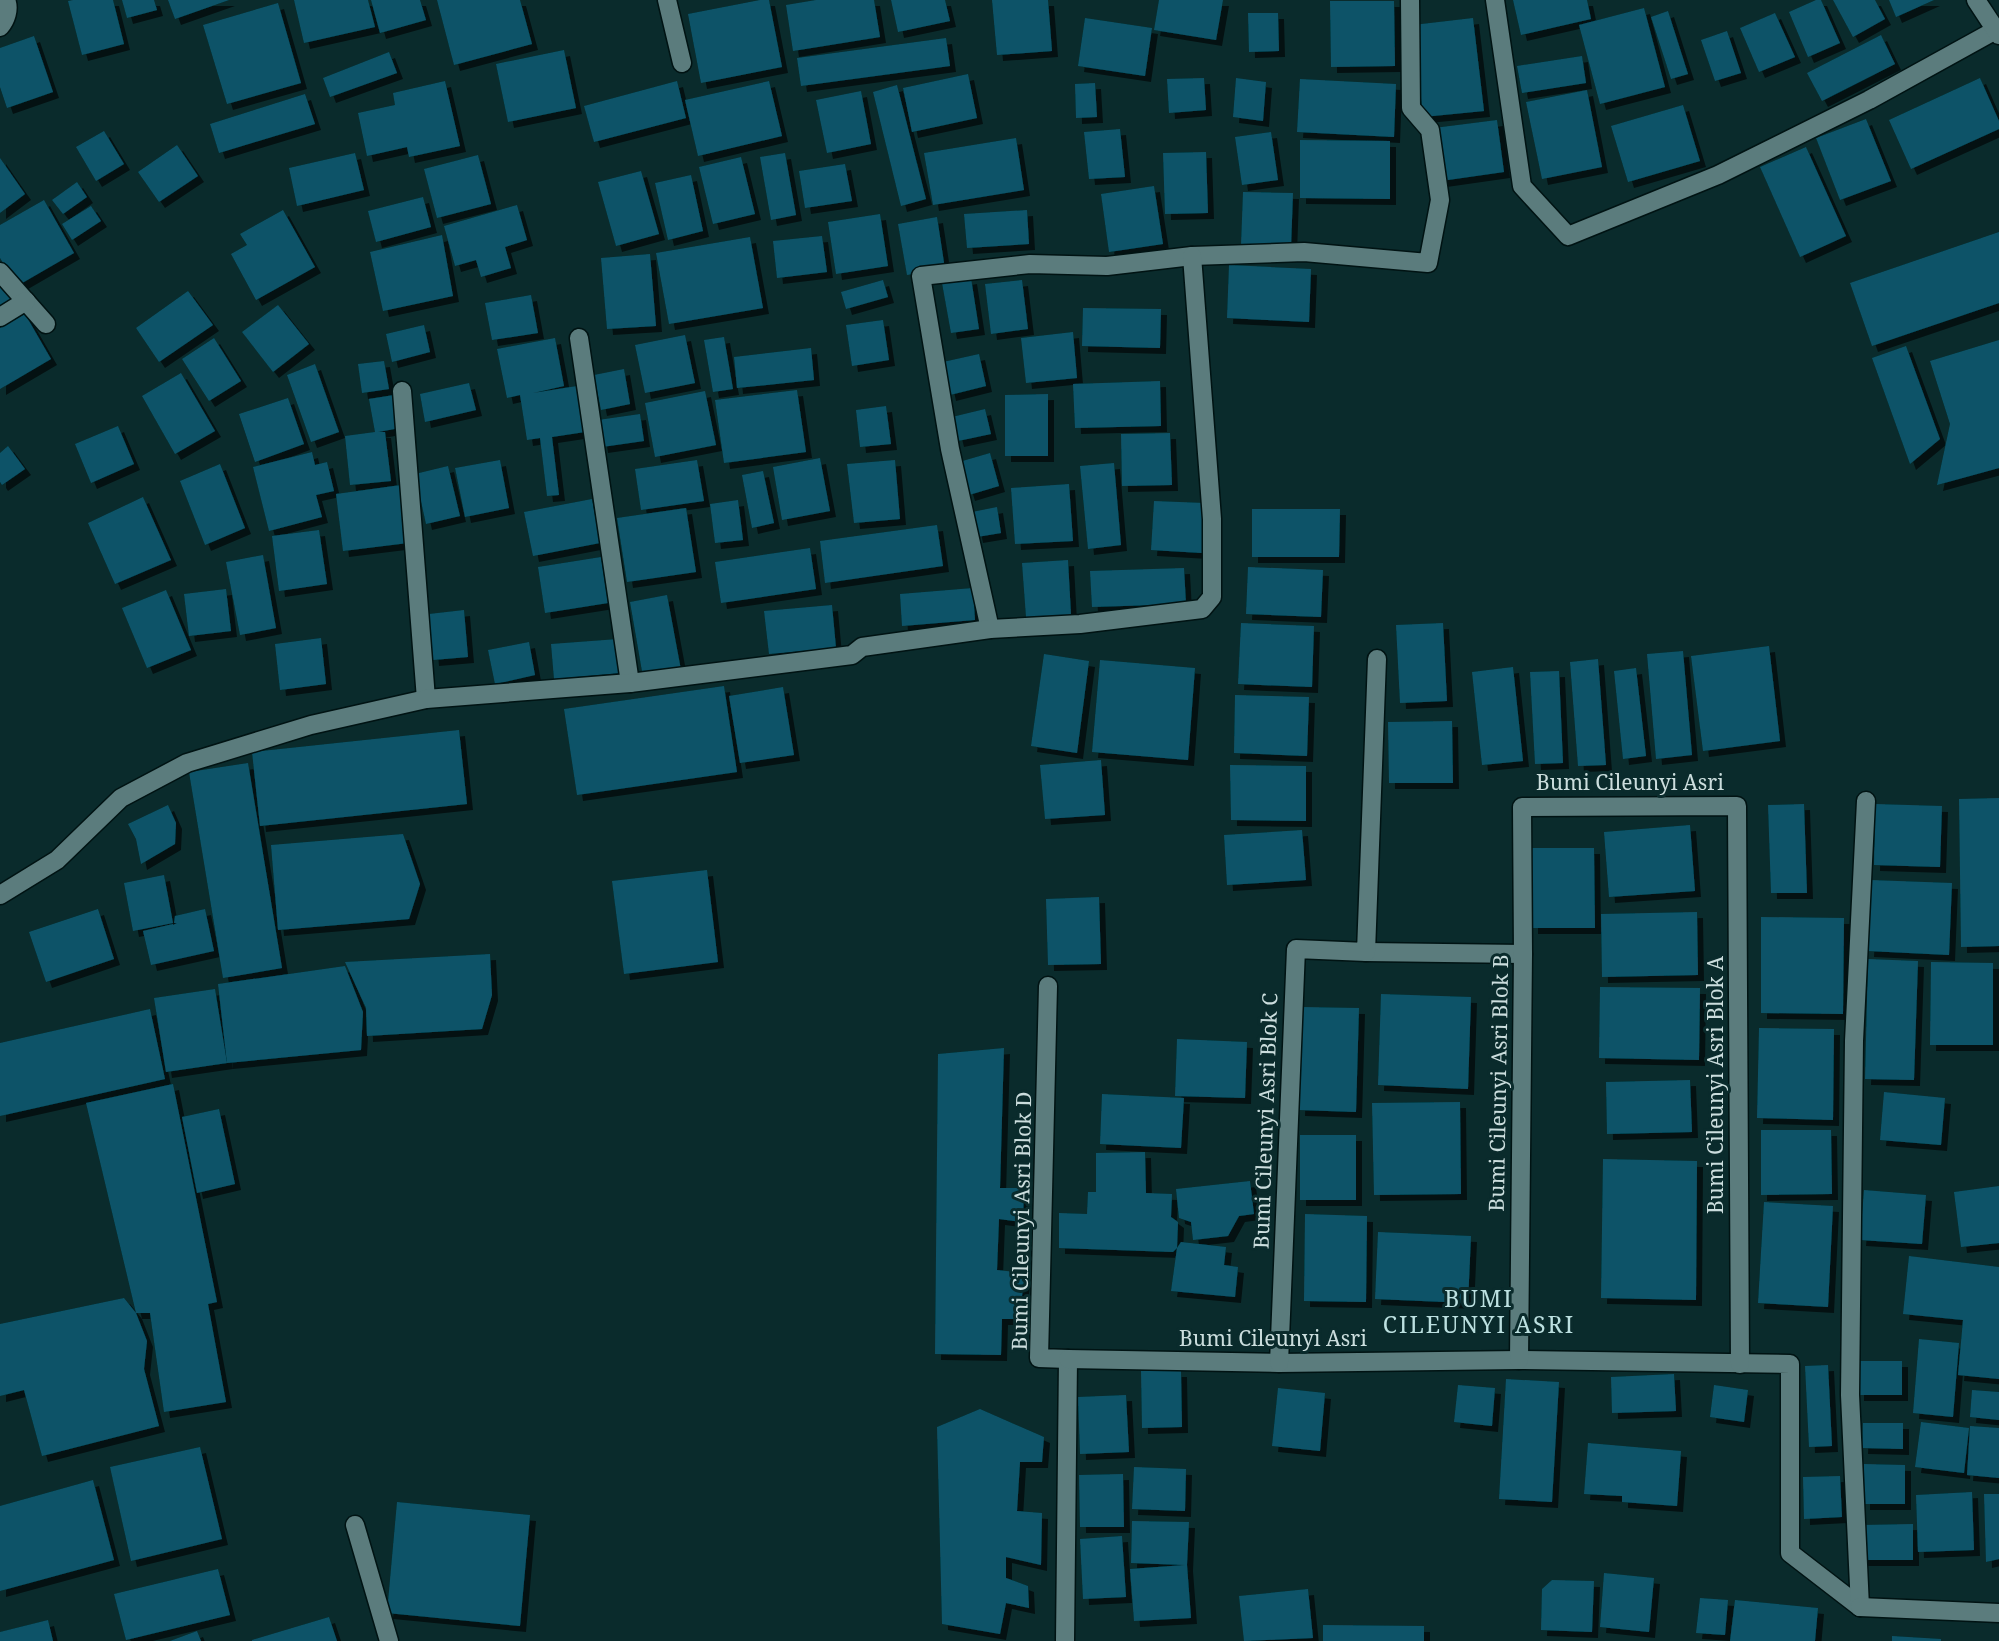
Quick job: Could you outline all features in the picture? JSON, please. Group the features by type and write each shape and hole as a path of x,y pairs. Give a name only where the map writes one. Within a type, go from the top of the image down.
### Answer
{"street":[{"path":"0,27 5,21 8,4 6,0"},
{"path":"667,0 682,63"},
{"path":"990,629 950,449 921,276 1030,264 1107,266 1192,256 1304,252 1428,263 1440,200 1430,130 1411,108 1409,0"},
{"path":"1495,0 1522,186 1568,236 1718,175 1998,33 1976,0"},
{"path":"0,895 57,860 121,798 187,763 310,725 426,699 630,683 852,655 862,648 990,629 1080,624 1202,609 1212,597 1212,519 1192,256"},
{"path":"0,272 46,324"},
{"path":"0,317 26,301"},
{"path":"579,338 630,683"},
{"path":"402,391 426,699"},
{"path":"1366,952 1377,659"},
{"path":"1866,801 1854,1041 1850,1395 1860,1607 1999,1613"},
{"name":"Bumi Cileunyi Asri","path":"1522,807 1737,806"},
{"name":"Bumi Cileunyi Asri Blok A","path":"1737,806 1740,1364"},
{"name":"Bumi Cileunyi Asri Blok B","path":"1518,1360 1522,807"},
{"name":"Bumi Cileunyi Asri Blok C","path":"1279,1363 1296,949 1523,954"},
{"name":"Bumi Cileunyi Asri Blok D","path":"1048,986 1039,1359 1068,1359"},
{"path":"1065,1641 1068,1359"},
{"name":"Bumi Cileunyi Asri","path":"1068,1359 1279,1363 1518,1360 1790,1364 1790,1553 1860,1607"},
{"path":"355,1525 388,1641"}],"building":[{"path":"113,0 124,44 82,55 68,1"},
{"path":"122,0 154,0 157,10 127,18"},
{"path":"168,0 229,0 175,19"},
{"path":"294,0 368,0 375,27 304,43"},
{"path":"371,0 420,0 426,20 380,33"},
{"path":"437,0 520,0 532,44 454,65"},
{"path":"769,0 782,67 701,83 688,14"},
{"path":"816,0 874,0 880,37 793,51 786,5"},
{"path":"891,0 945,0 950,21 898,32"},
{"path":"992,0 1048,0 1052,51 997,55"},
{"path":"1159,0 1223,0 1216,40 1154,30"},
{"path":"1513,0 1587,0 1591,19 1521,35"},
{"path":"1821,0 1840,43 1808,57 1789,12"},
{"path":"1833,0 1875,0 1885,19 1853,37"},
{"path":"1889,0 1934,0 1896,17"},
{"path":"1330,1 1394,1 1395,66 1331,67"},
{"path":"278,3 301,83 227,104 203,25"},
{"path":"1644,8 1665,87 1600,104 1579,25"},
{"path":"1668,11 1688,74 1671,79 1651,17"},
{"path":"1248,13 1278,13 1279,51 1249,52"},
{"path":"1775,13 1795,57 1759,72 1740,28"},
{"path":"1085,18 1152,28 1145,76 1078,66"},
{"path":"1473,18 1484,111 1423,117 1413,25"},
{"path":"1727,31 1741,73 1715,81 1701,40"},
{"path":"1881,35 1895,64 1822,101 1807,73"},
{"path":"34,36 53,92 7,108 0,87 0,48"},
{"path":"946,38 950,66 801,86 797,58"},
{"path":"564,50 576,108 508,122 496,64"},
{"path":"389,52 397,73 330,97 323,78"},
{"path":"1582,56 1586,83 1522,93 1517,66"},
{"path":"968,74 977,118 912,132 903,88"},
{"path":"1204,78 1206,110 1169,113 1167,79"},
{"path":"1236,78 1266,82 1263,121 1233,117"},
{"path":"1980,78 1999,121 1999,129 1911,169 1889,120"},
{"path":"1300,79 1396,84 1394,137 1297,132"},
{"path":"445,81 460,146 409,157 407,147 367,156 358,113 395,105 393,93"},
{"path":"677,81 686,118 594,142 584,106"},
{"path":"769,81 782,136 698,156 685,100"},
{"path":"1095,83 1097,117 1076,118 1075,84"},
{"path":"897,85 926,199 901,206 873,92"},
{"path":"1587,90 1602,167 1542,179 1526,102"},
{"path":"861,91 871,144 827,153 816,100"},
{"path":"305,94 315,124 219,153 210,124"},
{"path":"1683,105 1700,161 1628,182 1611,126"},
{"path":"1866,119 1891,181 1840,200 1816,138"},
{"path":"1497,120 1504,172 1441,181 1434,128"},
{"path":"1120,129 1125,177 1089,179 1084,132"},
{"path":"104,131 124,164 96,181 76,147"},
{"path":"1271,132 1278,180 1242,185 1235,137"},
{"path":"1016,138 1024,190 933,205 924,153"},
{"path":"1300,140 1390,141 1390,199 1300,198"},
{"path":"177,145 198,176 159,202 138,172"},
{"path":"1806,147 1846,236 1800,257 1760,167"},
{"path":"1206,152 1208,213 1165,214 1163,153"},
{"path":"355,153 364,190 297,206 289,168"},
{"path":"785,153 796,215 771,220 760,157"},
{"path":"478,155 491,204 437,218 424,169"},
{"path":"741,157 755,214 713,224 699,167"},
{"path":"0,158 25,194 0,213"},
{"path":"845,164 852,201 805,208 799,171"},
{"path":"641,171 659,234 616,246 598,182"},
{"path":"691,175 703,231 668,240 655,183"},
{"path":"77,182 87,197 63,214 52,200"},
{"path":"1154,186 1163,244 1109,252 1101,194"},
{"path":"1243,192 1293,193 1291,247 1241,245"},
{"path":"423,197 431,227 376,242 368,211"},
{"path":"44,200 74,253 17,286 0,258 0,225"},
{"path":"517,205 527,240 505,247 511,268 481,277 476,260 455,266 444,226"},
{"path":"91,206 101,221 72,240 62,224"},
{"path":"283,210 315,267 256,300 231,254 247,245 240,234"},
{"path":"1027,210 1029,244 967,248 964,214"},
{"path":"880,214 888,266 836,274 828,222"},
{"path":"937,217 945,269 907,275 898,224"},
{"path":"1999,232 1999,303 1872,346 1850,283"},
{"path":"442,235 453,296 383,311 370,252"},
{"path":"822,236 827,272 777,278 773,241"},
{"path":"750,237 763,308 669,324 656,253"},
{"path":"650,254 656,326 607,329 601,258"},
{"path":"1229,265 1311,269 1309,322 1227,318"},
{"path":"971,278 979,329 951,333 942,283"},
{"path":"0,280 13,303 0,312"},
{"path":"883,280 888,297 846,309 841,292"},
{"path":"1022,280 1028,329 991,334 985,284"},
{"path":"188,291 213,325 159,362 136,328"},
{"path":"531,295 538,333 492,340 485,303"},
{"path":"278,305 309,344 273,372 242,332"},
{"path":"1083,308 1161,309 1160,348 1082,346"},
{"path":"25,314 51,359 0,389 0,328"},
{"path":"883,320 889,360 852,366 846,325"},
{"path":"424,325 430,352 392,362 386,334"},
{"path":"1073,332 1077,378 1026,383 1021,338"},
{"path":"685,335 695,383 645,393 635,345"},
{"path":"724,337 733,389 713,392 704,340"},
{"path":"214,338 241,381 209,401 182,359"},
{"path":"555,338 564,386 533,393 577,386 585,432 552,437 559,495 547,496 540,438 527,440 520,395 507,398 497,349"},
{"path":"1999,340 1999,468 1937,485 1950,424 1930,361"},
{"path":"1906,346 1940,439 1910,464 1872,358"},
{"path":"811,348 814,380 737,388 734,357"},
{"path":"979,354 986,386 950,395 943,362"},
{"path":"384,361 389,389 362,393 358,364"},
{"path":"315,364 339,432 311,442 287,375"},
{"path":"624,369 630,404 601,410 594,375"},
{"path":"181,373 215,431 175,454 142,396"},
{"path":"1160,381 1161,426 1075,428 1073,384"},
{"path":"469,383 476,410 425,422 420,394"},
{"path":"797,390 806,452 724,463 715,400"},
{"path":"705,391 716,445 655,457 645,403"},
{"path":"1048,394 1048,456 1005,456 1005,395"},
{"path":"394,395 400,428 378,432 385,432 391,481 350,485 345,436 375,432 369,399"},
{"path":"288,398 304,444 255,462 239,414"},
{"path":"886,406 891,444 860,447 856,410"},
{"path":"985,409 991,434 958,441 952,417"},
{"path":"640,414 644,441 602,447 598,420"},
{"path":"118,426 134,464 91,483 75,444"},
{"path":"1170,433 1172,485 1122,486 1121,434"},
{"path":"8,446 25,469 2,485 0,453"},
{"path":"312,452 315,465 327,462 334,491 316,495 322,517 269,531 253,467"},
{"path":"990,453 999,486 969,495 959,462"},
{"path":"820,458 830,511 782,520 773,467"},
{"path":"500,460 509,508 465,517 455,468"},
{"path":"697,460 704,501 641,510 635,469"},
{"path":"895,460 900,519 854,523 847,464"},
{"path":"1114,463 1121,545 1088,549 1080,466"},
{"path":"220,464 245,528 205,545 180,481"},
{"path":"448,466 460,516 426,524 415,474"},
{"path":"763,471 774,523 752,528 742,475"},
{"path":"1069,484 1073,541 1015,544 1011,488"},
{"path":"401,485 408,543 343,551 336,494"},
{"path":"143,497 171,560 115,584 88,523"},
{"path":"592,499 600,543 533,556 524,512"},
{"path":"738,500 743,540 715,543 710,504"},
{"path":"1154,501 1205,503 1202,553 1151,550"},
{"path":"997,507 1001,533 977,537 972,512"},
{"path":"686,508 696,572 627,582 617,518"},
{"path":"1252,509 1340,509 1339,557 1252,557"},
{"path":"937,525 943,566 825,583 820,541"},
{"path":"319,530 327,584 279,591 272,536"},
{"path":"810,548 816,589 721,603 715,562"},
{"path":"263,555 276,628 240,635 226,562"},
{"path":"601,557 608,603 545,613 538,567"},
{"path":"1068,560 1071,615 1026,617 1022,563"},
{"path":"1248,567 1323,570 1321,617 1246,614"},
{"path":"1184,568 1186,604 1092,607 1090,571"},
{"path":"973,588 975,620 902,626 900,594"},
{"path":"226,589 231,631 189,636 184,594"},
{"path":"166,590 191,650 147,668 122,608"},
{"path":"667,595 681,670 643,677 630,602"},
{"path":"832,605 836,648 769,654 764,611"},
{"path":"464,610 468,657 433,660 429,614"},
{"path":"1241,623 1314,626 1312,687 1238,684"},
{"path":"1443,623 1447,701 1400,703 1396,625"},
{"path":"321,638 326,684 280,690 275,644"},
{"path":"618,639 621,673 554,679 551,644"},
{"path":"529,642 535,675 495,684 488,650"},
{"path":"1769,646 1780,741 1703,751 1691,656"},
{"path":"1683,651 1692,755 1656,759 1647,654"},
{"path":"1044,654 1089,661 1077,753 1031,746"},
{"path":"1598,659 1606,765 1578,766 1570,662"},
{"path":"1100,660 1195,668 1188,760 1092,752"},
{"path":"1513,667 1523,761 1482,765 1472,672"},
{"path":"1636,668 1646,756 1623,759 1614,671"},
{"path":"1559,671 1563,763 1535,764 1530,672"},
{"path":"724,686 737,772 577,795 564,709"},
{"path":"783,687 794,755 740,763 729,696"},
{"path":"1235,695 1309,697 1307,756 1234,753"},
{"path":"1452,721 1453,783 1389,783 1388,722"},
{"path":"459,730 467,804 260,826 252,752"},
{"path":"1101,760 1105,815 1045,819 1040,765"},
{"path":"248,763 282,968 223,978 189,772"},
{"path":"1230,765 1306,766 1306,821 1231,820"},
{"path":"1999,798 1999,946 1961,947 1959,799"},
{"path":"1804,804 1807,893 1771,893 1768,805"},
{"path":"1875,804 1942,806 1940,867 1874,865"},
{"path":"168,805 176,823 175,844 141,864 136,839 128,824"},
{"path":"1690,825 1695,891 1609,897 1604,832"},
{"path":"1302,830 1306,880 1227,885 1224,835"},
{"path":"403,834 420,884 409,919 278,930 271,845"},
{"path":"1532,848 1594,848 1595,928 1532,928"},
{"path":"707,870 718,962 624,974 612,881"},
{"path":"164,875 173,923 133,931 124,883"},
{"path":"1871,880 1952,883 1949,955 1868,951"},
{"path":"1099,897 1101,964 1048,965 1046,899"},
{"path":"98,909 114,959 46,982 29,932"},
{"path":"205,909 214,951 151,965 143,931 173,925 177,923 174,923 175,916"},
{"path":"1697,912 1698,975 1602,977 1601,914"},
{"path":"1761,917 1844,918 1843,1014 1761,1013"},
{"path":"490,954 492,995 482,1029 367,1036 366,1008 345,962"},
{"path":"1868,959 1918,961 1914,1080 1865,1079"},
{"path":"1931,962 1993,963 1993,1045 1930,1045"},
{"path":"345,966 363,1012 361,1050 227,1063 218,984"},
{"path":"1600,987 1700,988 1699,1060 1599,1058"},
{"path":"215,989 227,1063 166,1072 154,998"},
{"path":"1381,994 1471,997 1468,1089 1378,1085"},
{"path":"1302,1007 1359,1008 1356,1112 1299,1110"},
{"path":"150,1009 165,1079 0,1116 0,1043"},
{"path":"1759,1028 1834,1029 1833,1120 1757,1118"},
{"path":"1177,1039 1247,1042 1245,1098 1175,1096"},
{"path":"1004,1048 1000,1188 1024,1188 1023,1222 999,1219 997,1270 1025,1273 1019,1319 1002,1319 1001,1355 935,1354 938,1054"},
{"path":"1690,1080 1692,1132 1607,1134 1606,1082"},
{"path":"173,1084 217,1302 208,1304 226,1402 164,1412 150,1313 136,1313 86,1103"},
{"path":"1884,1092 1945,1098 1941,1145 1880,1140"},
{"path":"1102,1094 1184,1098 1181,1148 1100,1144"},
{"path":"1460,1102 1461,1194 1374,1195 1372,1103"},
{"path":"219,1109 235,1184 197,1193 182,1117"},
{"path":"1761,1130 1831,1130 1832,1194 1761,1195"},
{"path":"1300,1135 1356,1135 1356,1200 1300,1200"},
{"path":"1145,1152 1146,1193 1172,1194 1171,1217 1178,1222 1177,1248 1173,1252 1059,1248 1059,1213 1087,1214 1088,1192 1096,1192 1096,1153"},
{"path":"1603,1159 1697,1161 1696,1300 1601,1298"},
{"path":"1250,1181 1254,1214 1239,1216 1228,1236 1193,1240 1191,1222 1179,1218 1176,1189"},
{"path":"1999,1186 1999,1243 1961,1247 1954,1192"},
{"path":"1864,1190 1926,1195 1922,1244 1860,1240"},
{"path":"1764,1202 1833,1206 1828,1307 1758,1303"},
{"path":"1305,1214 1367,1216 1366,1302 1304,1301"},
{"path":"1378,1232 1471,1236 1468,1303 1375,1299"},
{"path":"1181,1242 1226,1247 1224,1265 1238,1267 1235,1297 1171,1291 1177,1248"},
{"path":"1909,1256 1999,1267 1999,1379 1958,1375 1963,1320 1903,1314"},
{"path":"124,1298 136,1313 147,1341 144,1369 159,1426 42,1456 24,1390 0,1396 0,1324"},
{"path":"1919,1339 1959,1343 1953,1417 1913,1413"},
{"path":"1858,1361 1902,1361 1902,1395 1858,1395"},
{"path":"1828,1365 1832,1446 1809,1447 1805,1366"},
{"path":"1141,1371 1181,1371 1182,1427 1142,1428"},
{"path":"1674,1374 1676,1411 1612,1413 1611,1377"},
{"path":"1506,1379 1559,1382 1552,1502 1499,1499"},
{"path":"1458,1385 1495,1388 1492,1426 1454,1422"},
{"path":"1714,1385 1748,1390 1744,1422 1710,1417"},
{"path":"1278,1388 1325,1393 1320,1451 1272,1446"},
{"path":"1972,1390 1999,1392 1999,1420 1970,1417"},
{"path":"1126,1395 1129,1452 1080,1454 1078,1397"},
{"path":"980,1409 1044,1437 1042,1462 1020,1462 1017,1511 1042,1513 1041,1565 1006,1557 1006,1578 1028,1586 1029,1608 1006,1603 1000,1634 942,1624 937,1427"},
{"path":"1921,1422 1969,1428 1964,1473 1915,1467"},
{"path":"1863,1423 1903,1423 1903,1449 1862,1448"},
{"path":"1970,1426 1999,1428 1999,1478 1967,1475"},
{"path":"1588,1443 1681,1451 1677,1506 1622,1502 1622,1496 1584,1494"},
{"path":"200,1447 222,1539 131,1561 110,1467"},
{"path":"1864,1464 1905,1465 1905,1504 1864,1504"},
{"path":"1134,1467 1186,1469 1185,1511 1132,1509"},
{"path":"1123,1474 1124,1527 1080,1527 1079,1475"},
{"path":"1840,1476 1842,1517 1804,1519 1803,1477"},
{"path":"93,1480 114,1560 0,1591 0,1506"},
{"path":"1972,1492 1974,1550 1918,1552 1916,1495"},
{"path":"1984,1494 1999,1494 1999,1559 1986,1562"},
{"path":"397,1502 530,1515 520,1626 387,1613"},
{"path":"1132,1521 1189,1522 1187,1565 1191,1618 1134,1621 1130,1569 1185,1565 1131,1563"},
{"path":"1913,1524 1913,1560 1861,1560 1861,1525"},
{"path":"1122,1536 1126,1597 1083,1599 1080,1539"},
{"path":"218,1569 230,1615 126,1640 114,1594"},
{"path":"1604,1573 1654,1578 1649,1632 1600,1627"},
{"path":"1552,1580 1594,1581 1592,1632 1541,1630 1542,1589"},
{"path":"1308,1589 1313,1638 1244,1641 1239,1596"},
{"path":"1700,1598 1728,1600 1725,1635 1696,1633"},
{"path":"1735,1600 1818,1608 1815,1641 1730,1641"},
{"path":"329,1617 337,1641 252,1641 252,1640"},
{"path":"48,1620 53,1641 0,1641 0,1632"},
{"path":"1323,1625 1424,1626 1424,1641 1323,1641"},
{"path":"197,1631 201,1641 170,1641"},
{"path":"1892,1636 1941,1639 1941,1641 1892,1641"}],"district":[{"name":"BUMI CILEUNYI ASRI","path":"1479,1312"}]}
